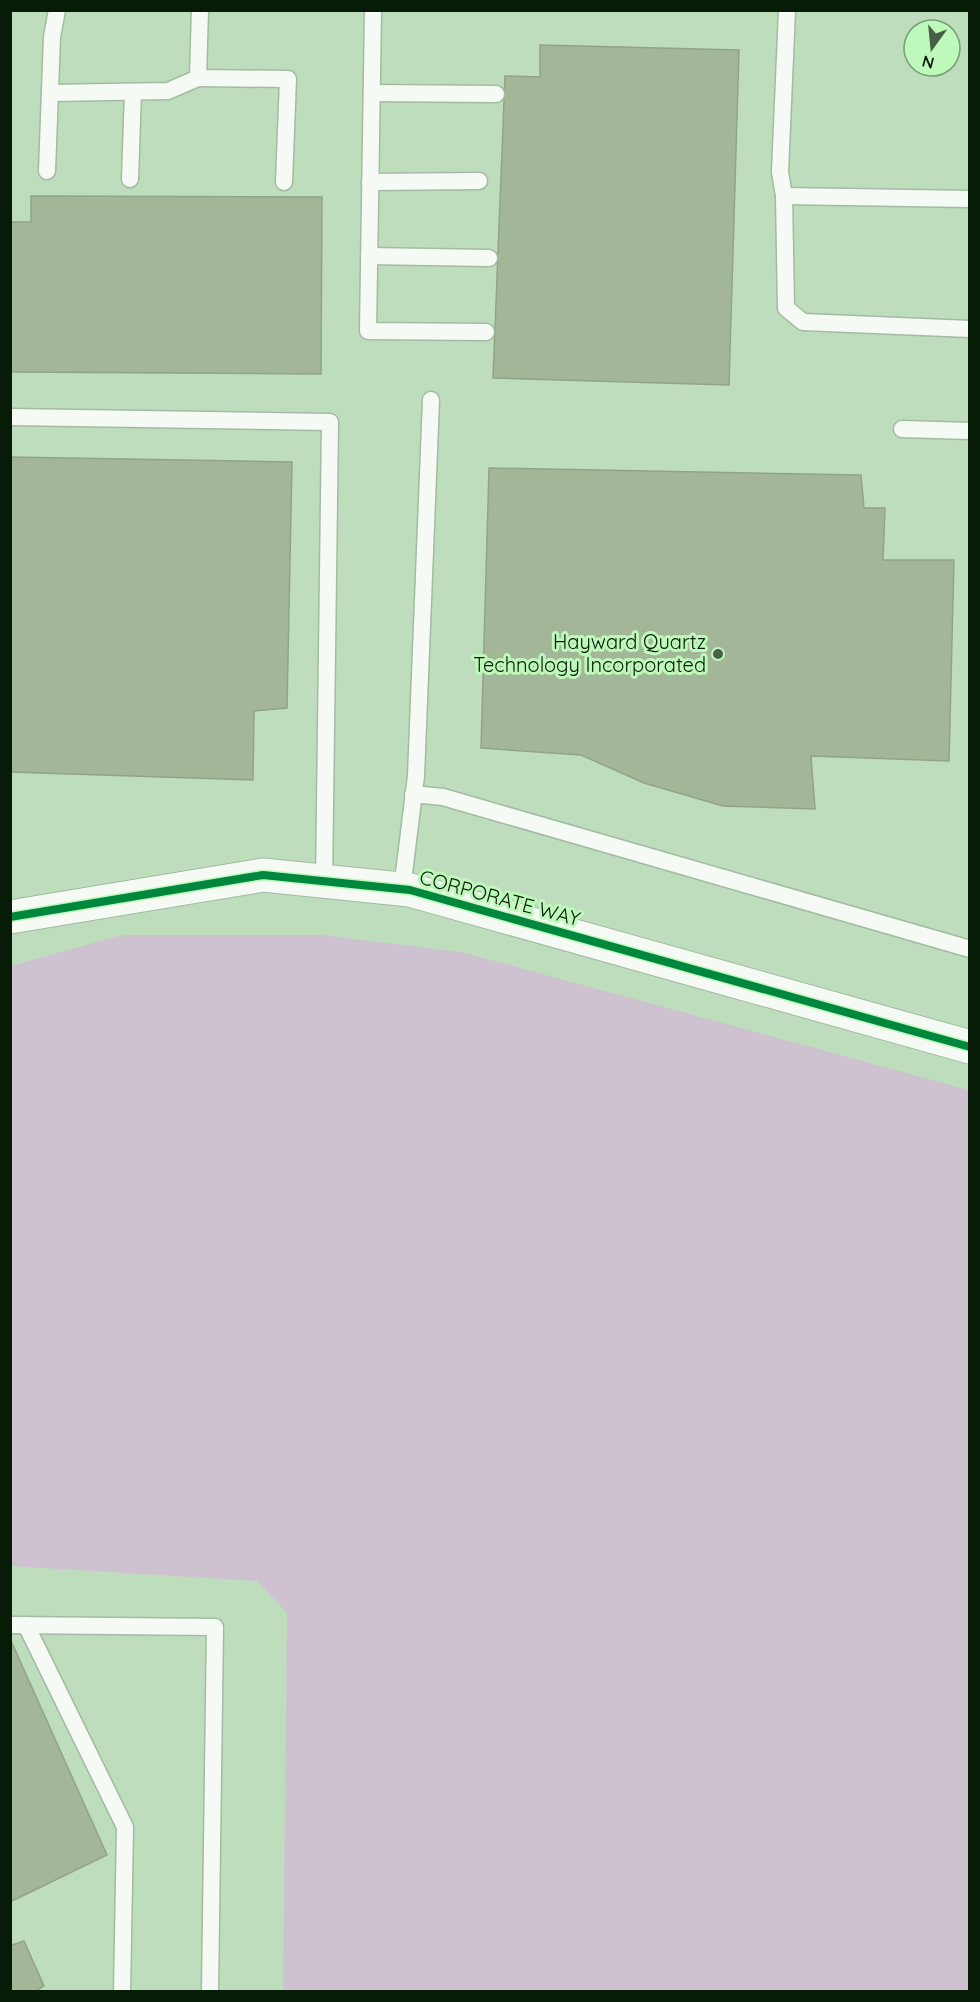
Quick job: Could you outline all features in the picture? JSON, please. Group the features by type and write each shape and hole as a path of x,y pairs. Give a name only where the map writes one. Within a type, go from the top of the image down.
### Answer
{"street":[{"name":"CORPORATE WAY","path":"10,917 263,875 402,889 969,1047"}],"lane":[{"path":"47,171 52,37 57,10"},
{"path":"198,78 200,10"},
{"path":"373,10 368,331 486,332"},
{"path":"788,10 780,172 784,196 786,308 803,322 969,329"},
{"path":"50,93 168,91 198,78 288,79 284,182"},
{"path":"130,179 133,92"},
{"path":"372,93 496,94"},
{"path":"370,182 479,181"},
{"path":"784,196 969,199"},
{"path":"369,255 489,258"},
{"path":"402,889 413,794 431,400"},
{"path":"10,417 330,422 324,882"},
{"path":"902,429 969,431"},
{"path":"413,794 443,797 969,949"},
{"path":"122,1992 125,1827 18,1625 216,1627 210,1992"}],"shaded area":[{"path":"122,935 321,935 461,952 969,1090 969,1991 283,1991 287,1613 257,1581 11,1566 11,966"}],"building":[{"path":"540,45 739,50 729,385 493,378 505,76 540,77"},
{"path":"31,196 322,197 321,374 10,372 10,222 31,222"},
{"path":"10,457 292,462 287,708 254,711 253,780 10,772"},
{"name":"Hayward Quartz Technology Incorporated","path":"489,468 861,475 864,508 885,508 883,560 954,560 949,761 811,756 815,809 723,806 644,783 581,755 481,748"},
{"path":"12,1643 107,1855 10,1902 10,1644"},
{"path":"10,1941 12,1945 24,1941 44,1986 34,1992 10,1992"}],"cycle path":[{"path":"10,917 263,875 410,890 970,1047"}],"place":[{"name":"Hayward Quartz Technology Incorporated","path":"718,654"}]}
